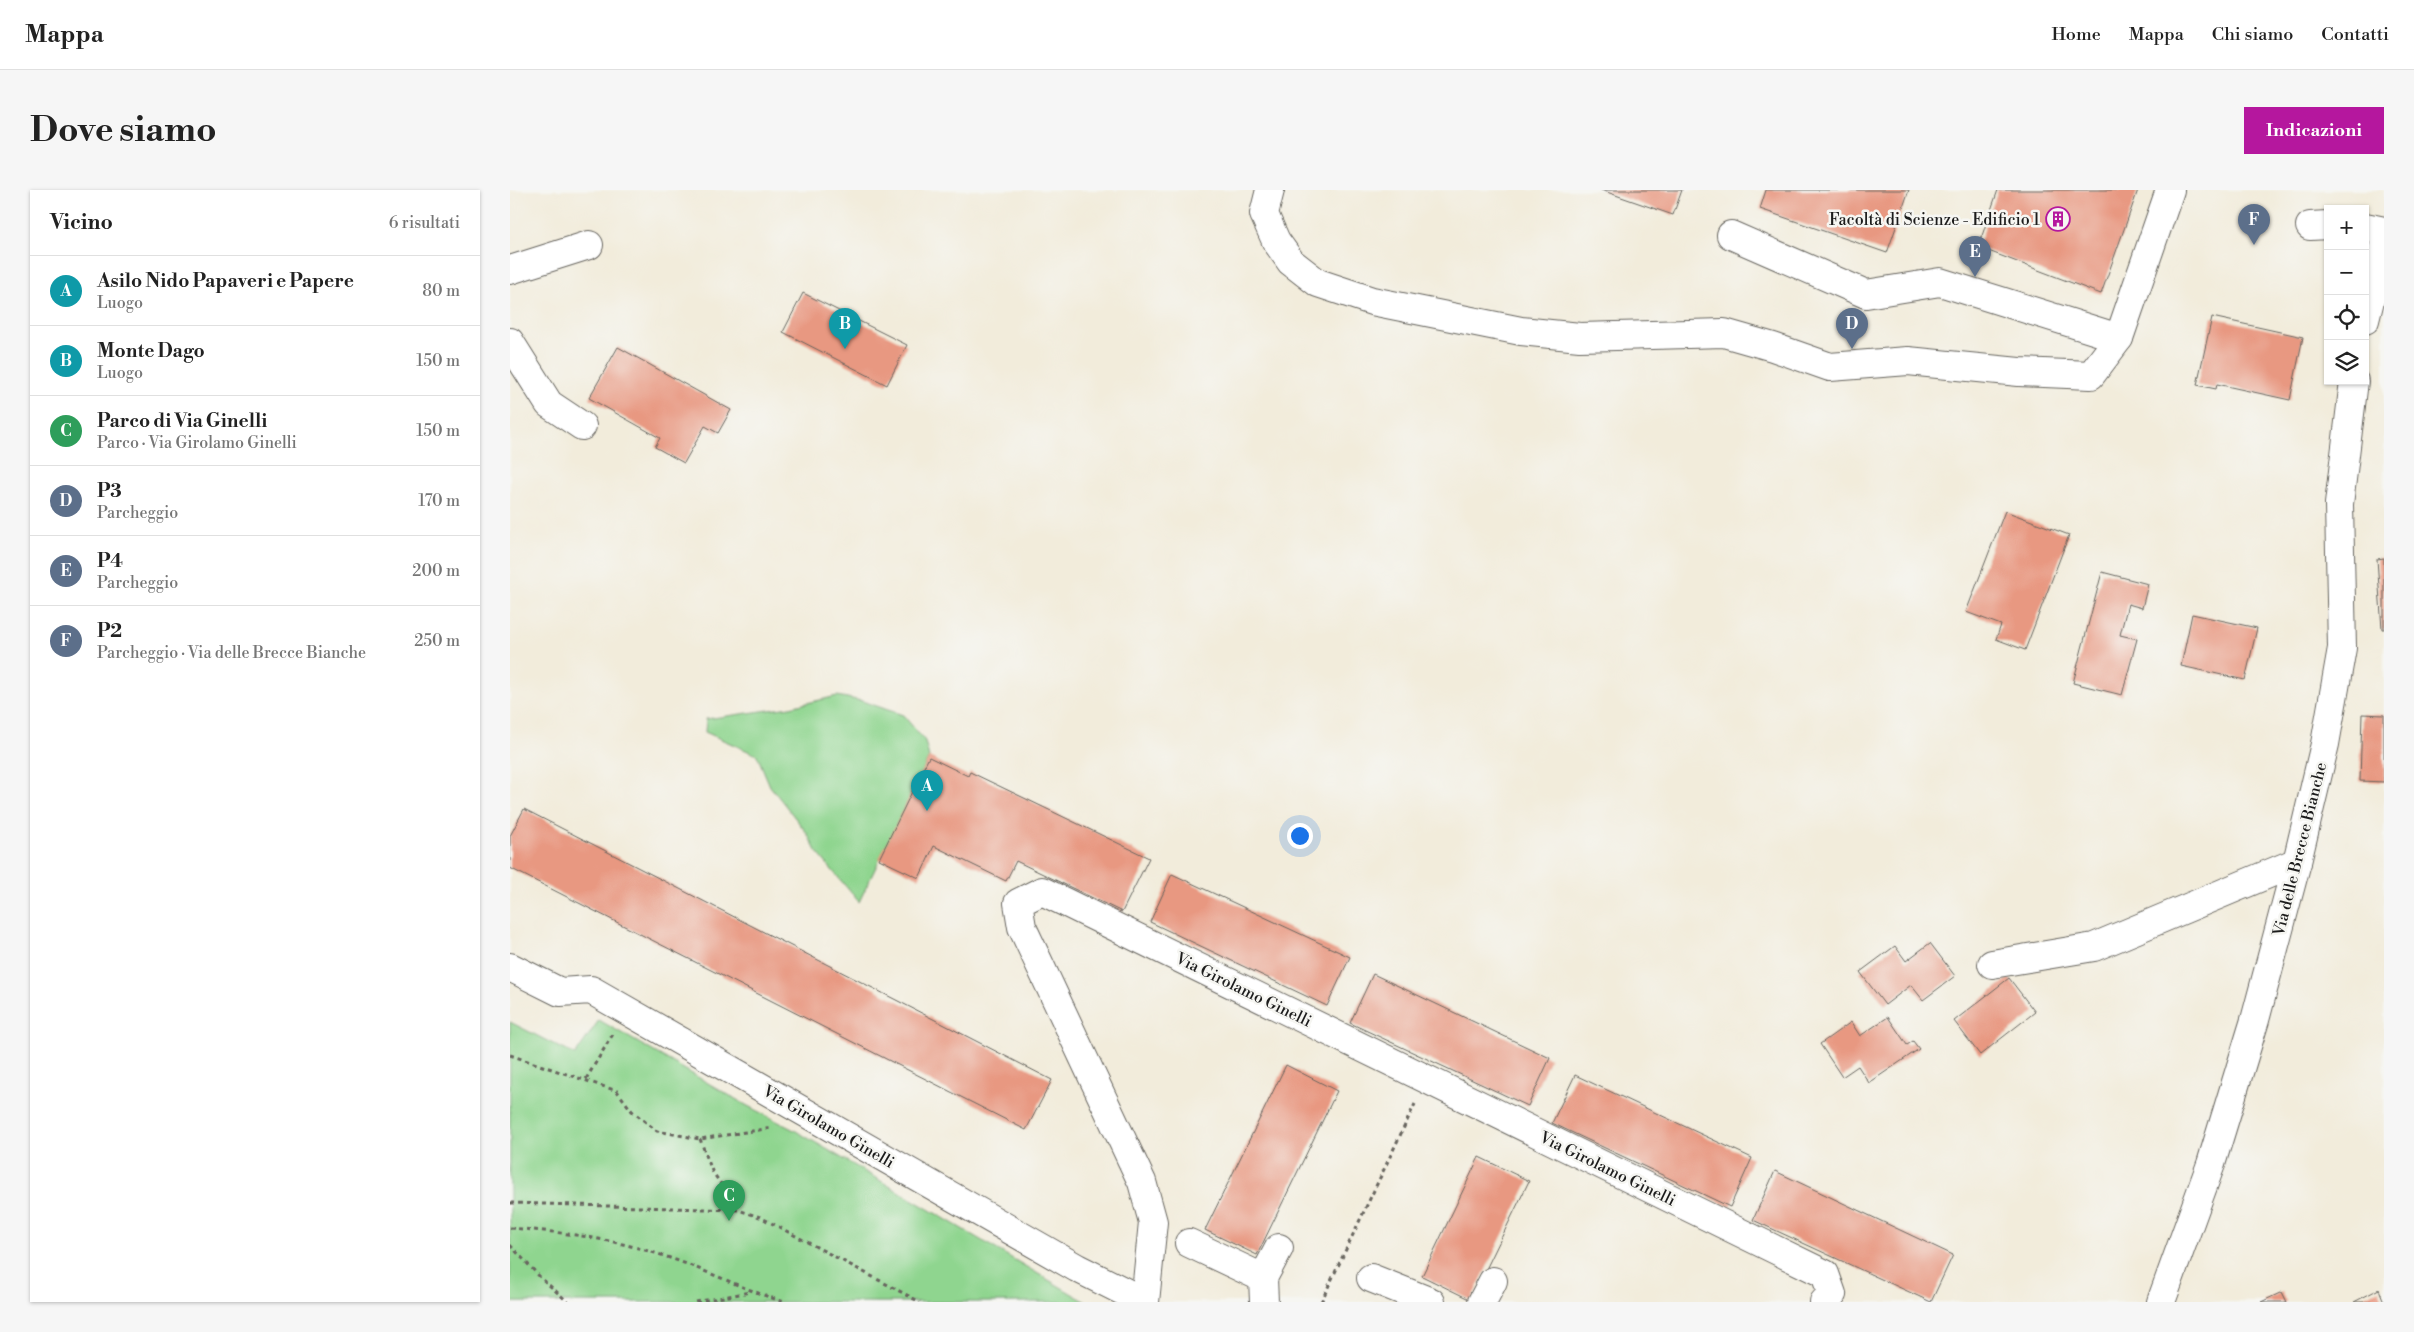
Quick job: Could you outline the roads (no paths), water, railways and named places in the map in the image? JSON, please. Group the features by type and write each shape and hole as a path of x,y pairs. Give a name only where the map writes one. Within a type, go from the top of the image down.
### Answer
{"street":[{"path":"1270,190 1264,214 1276,241 1291,262 1318,283 1372,300 1495,326 1580,337 1724,334 1773,347 1830,367 1908,361 2019,372 2091,375 2118,338 2170,190"},
{"path":"2369,227 2384,231"},
{"path":"1731,235 1866,294 1940,282 2118,338"},
{"path":"2369,304 2384,244"},
{"path":"510,270 589,245"},
{"path":"510,342 549,404 582,426"},
{"name":"Via delle Brecce Bianche","path":"2161,1302 2211,1164 2255,1020 2297,862 2325,744 2342,648 2339,504 2354,385"},
{"path":"1992,964 2094,947 2297,862"},
{"name":"Via Girolamo Ginelli","path":"510,967 560,992 591,990 1077,1268 1145,1302 1153,1222 1142,1182 1022,927 1018,904 1042,891 1825,1274 1832,1294 1824,1302"},
{"path":"1189,1243 1264,1290 1279,1248"},
{"path":"1371,1278 1431,1302"}],"place":[{"name":"Facoltà di Scienze - Edificio 1","path":"2058,219"},
{"name":"P2","path":"2254,245"},
{"name":"P4","path":"1975,277"},
{"name":"Monte Dago","path":"845,349"},
{"name":"P3","path":"1852,349"},
{"name":"Asilo Nido Papaveri e Papere","path":"927,811"},
{"name":"Parco di Via Ginelli","path":"729,1221"}]}
